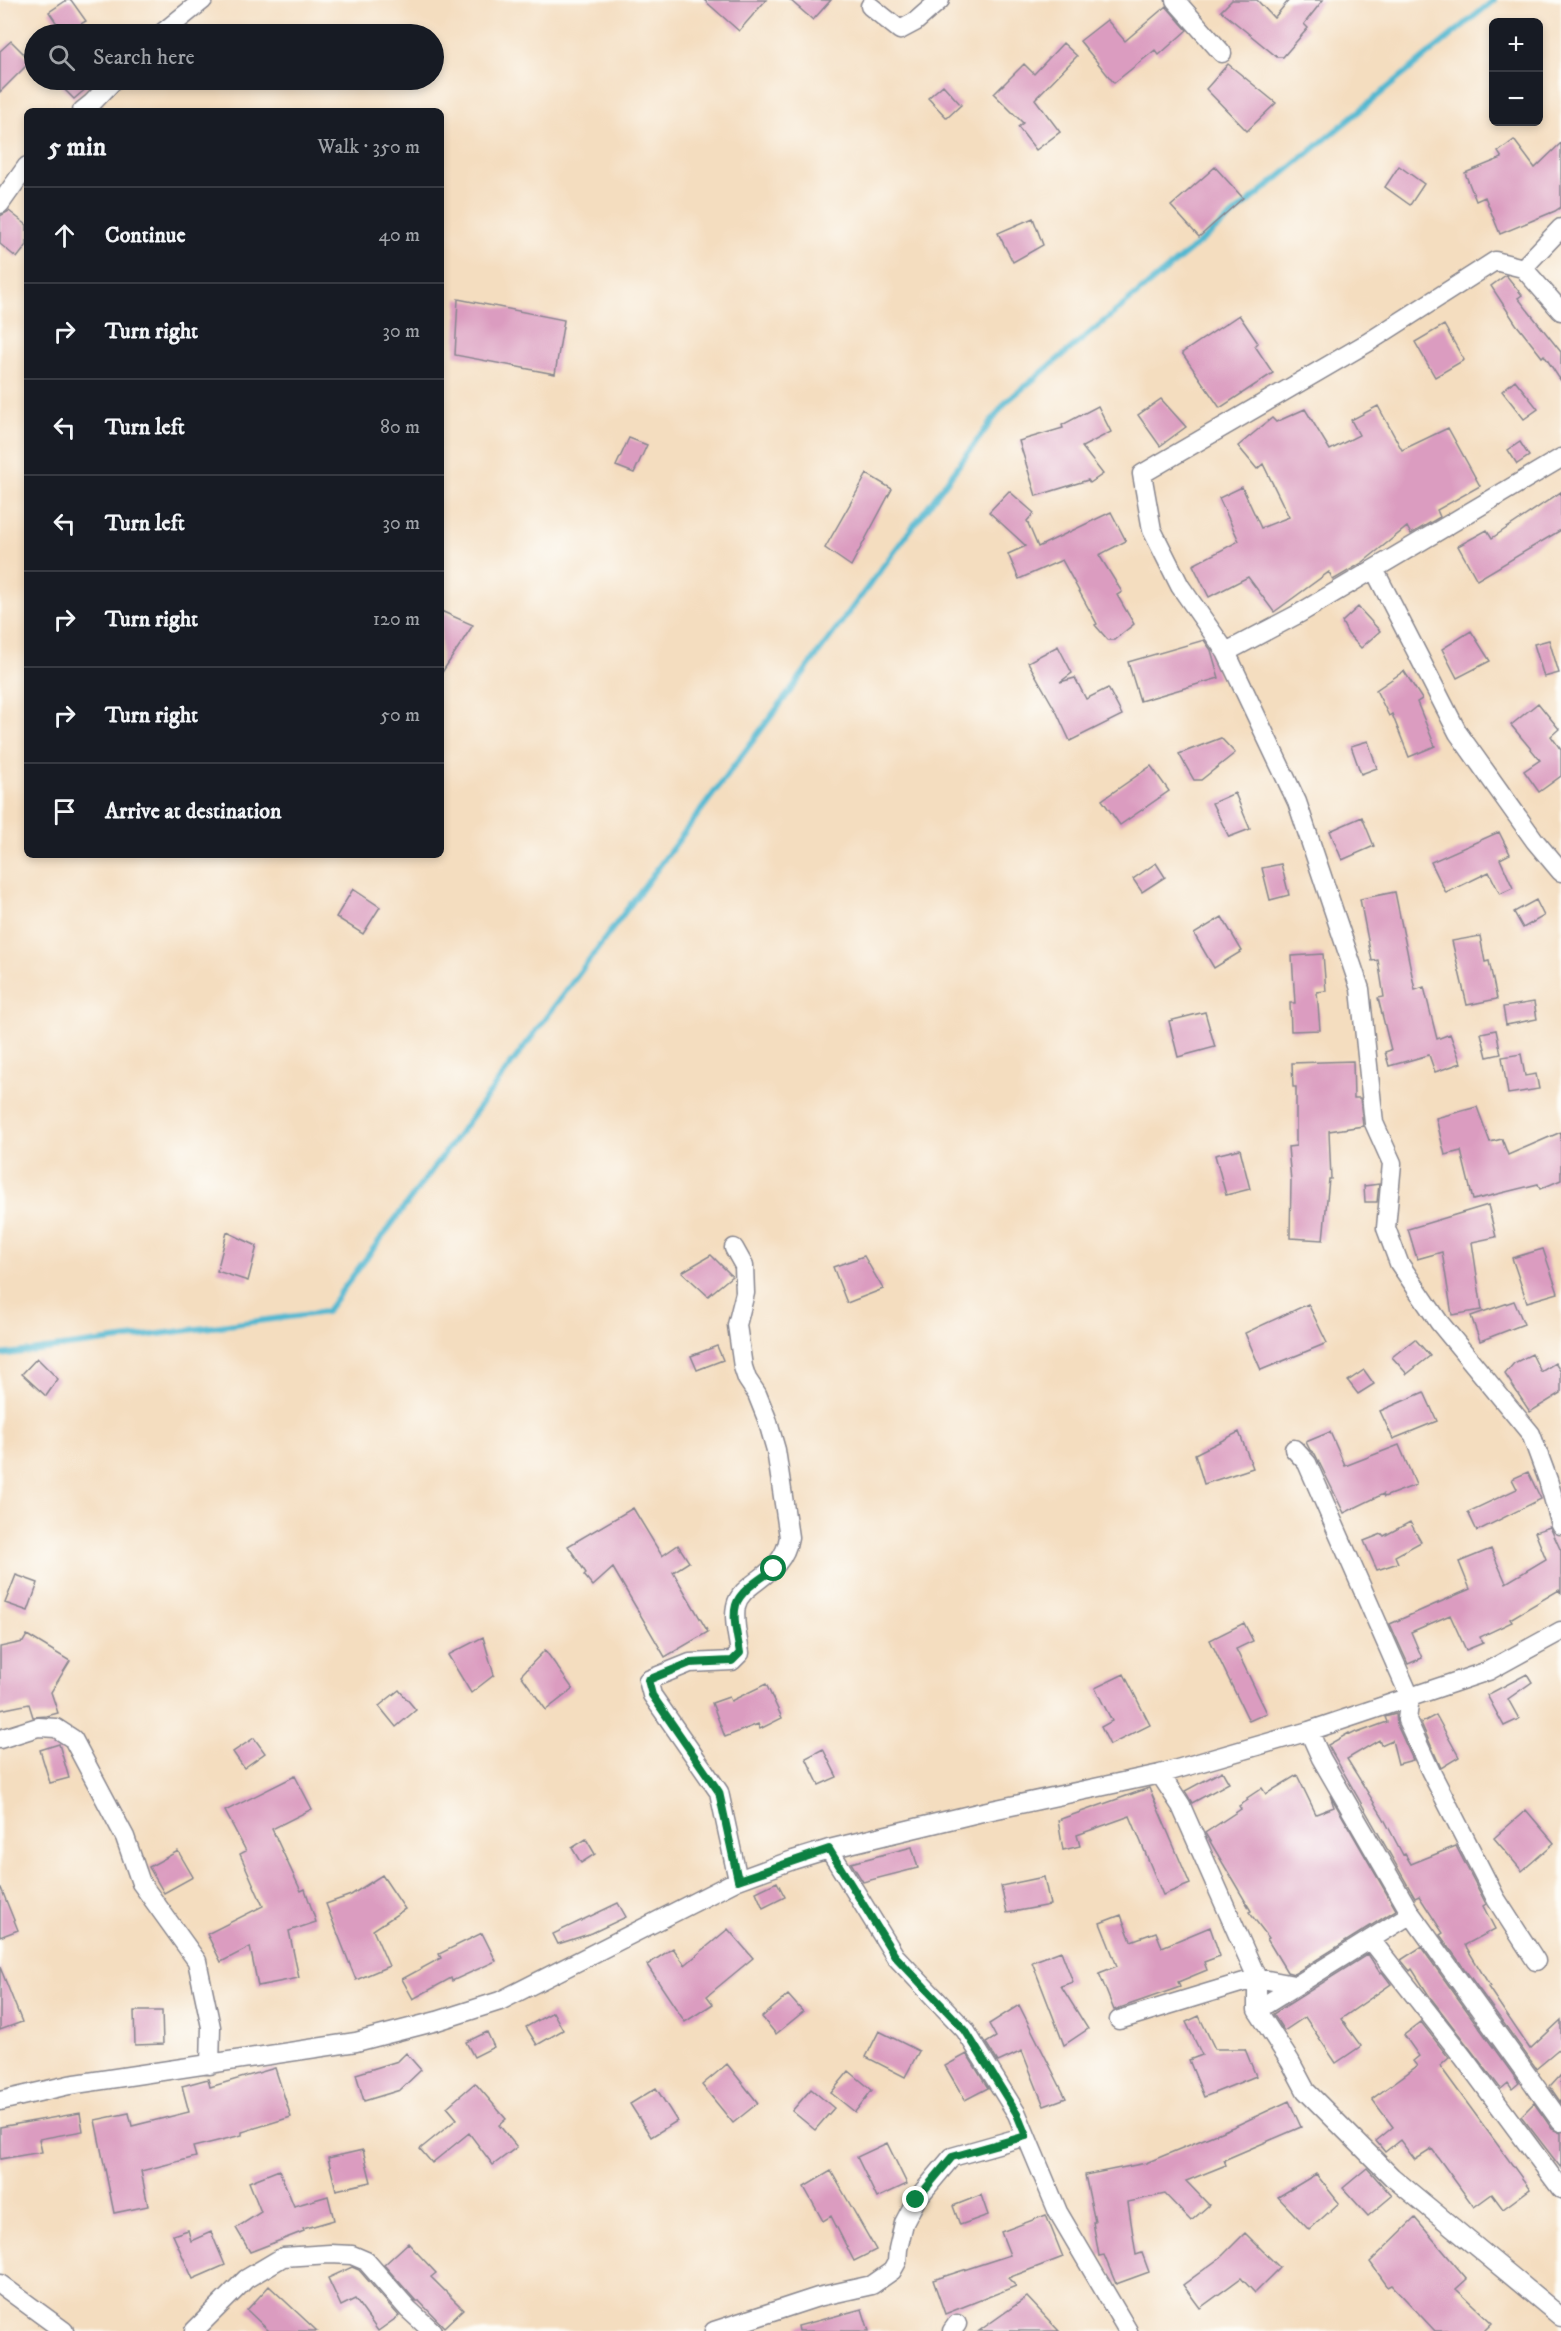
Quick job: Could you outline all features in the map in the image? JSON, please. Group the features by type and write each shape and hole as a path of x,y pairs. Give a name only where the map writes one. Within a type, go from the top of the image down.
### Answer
{"street":[{"path":"173,24 203,0"},
{"path":"870,6 900,30 915,22 940,0"},
{"path":"1175,0 1222,53"},
{"path":"86,108 105,90"},
{"path":"0,204 24,170"},
{"path":"1523,268 1561,228"},
{"path":"1561,311 1523,268 1495,261 1367,343 1142,474 1152,530 1180,586 1226,652 1297,802 1360,989 1374,1123 1392,1164 1386,1228 1399,1263 1439,1322 1531,1434 1548,1480 1561,1526"},
{"path":"1226,652 1300,613 1561,458"},
{"path":"1374,568 1458,733 1535,841 1561,872"},
{"path":"734,1248 744,1266 745,1293 737,1325 743,1367 767,1419 776,1450 789,1537 787,1551 774,1569 748,1588 736,1604 736,1631 740,1653 732,1661 690,1663 648,1680 652,1695 719,1792 738,1880"},
{"path":"1294,1449 1307,1463 1410,1697 1407,1720 1431,1772 1496,1899 1536,1961"},
{"path":"0,2101 69,2085 356,2042 437,2021 500,2001 738,1880 829,1849 978,1813 1160,1774 1310,1731 1488,1671 1561,1631"},
{"path":"0,1739 38,1727 56,1728 74,1739 125,1837 141,1883 198,1961 211,2027 210,2065"},
{"path":"1310,1731 1321,1758 1411,1914 1561,2122"},
{"path":"1160,1774 1181,1806 1257,1978 1257,2010 1290,2061 1306,2091 1392,2177 1561,2316"},
{"path":"829,1849 895,1956 965,2030 1017,2114 1058,2212 1128,2331"},
{"path":"1257,2010 1411,1914"},
{"path":"1371,1940 1463,2056 1561,2189"},
{"path":"1119,2020 1257,1978 1294,1985"},
{"path":"714,2331 818,2297 872,2285 892,2271 897,2262 904,2223 916,2200 952,2157 1026,2136"},
{"path":"194,2331 246,2279 284,2257 330,2254 352,2255 366,2261 408,2309 432,2331"},
{"path":"0,2284 64,2331"}],"building":[{"path":"67,0 71,0 86,21 81,24 57,24 49,12"},
{"path":"704,0 766,0 739,31"},
{"path":"790,0 831,0 813,20"},
{"path":"1232,0 1257,0 1274,18 1289,0 1323,0 1304,24 1308,28 1283,57 1277,57 1221,11"},
{"path":"1166,6 1187,30 1159,55 1155,50 1114,83 1080,41 1107,20 1125,41"},
{"path":"11,41 24,54 24,68 0,92 0,51"},
{"path":"1063,43 1077,56 1035,99 1060,132 1036,150 1018,127 1023,123 994,94 1024,64 1034,74"},
{"path":"1228,64 1276,103 1247,131 1206,89"},
{"path":"943,85 961,105 947,118 928,98"},
{"path":"65,90 84,90 74,99"},
{"path":"1514,140 1535,168 1561,143 1561,207 1500,234 1485,197 1476,201 1465,173 1502,158 1498,152"},
{"path":"1399,166 1424,184 1410,205 1385,187"},
{"path":"1215,167 1243,198 1199,237 1171,206"},
{"path":"9,211 24,223 24,249 17,258 0,244 0,216"},
{"path":"1033,218 1043,245 1013,262 998,233"},
{"path":"1506,275 1522,295 1518,298 1561,352 1561,381 1544,355 1542,357 1516,324 1491,286"},
{"path":"458,299 564,320 555,374 455,355"},
{"path":"1239,315 1258,343 1255,346 1273,373 1220,408 1182,353"},
{"path":"1444,325 1464,360 1435,377 1415,342"},
{"path":"1515,380 1538,409 1524,419 1502,391"},
{"path":"1161,399 1186,427 1160,446 1138,415"},
{"path":"1098,406 1111,432 1082,447 1103,474 1090,483 1088,480 1036,496 1019,441 1063,428 1062,425"},
{"path":"1378,406 1402,450 1448,428 1480,486 1437,510 1440,517 1411,534 1407,527 1362,563 1333,580 1329,572 1274,612 1248,577 1209,597 1193,565 1239,541 1219,498 1242,487 1261,528 1289,517 1263,464 1257,469 1238,446 1272,418 1276,422 1305,409 1330,450 1359,435 1351,420"},
{"path":"629,438 647,445 634,473 616,466"},
{"path":"1520,442 1529,456 1517,464 1508,450"},
{"path":"867,474 892,489 851,566 825,548"},
{"path":"1009,491 1034,513 1027,521 1038,547 1111,512 1126,541 1099,555 1122,592 1117,595 1134,624 1114,640 1108,640 1095,625 1097,624 1062,560 1019,579 1008,554 1026,546 989,512"},
{"path":"1561,492 1561,530 1477,580 1458,546 1487,530 1492,538"},
{"path":"1358,607 1380,631 1361,648 1348,634 1342,622"},
{"path":"444,612 473,625 444,669"},
{"path":"1471,631 1490,661 1457,678 1442,649"},
{"path":"1204,640 1211,650 1219,678 1140,701 1128,662"},
{"path":"1549,640 1559,673 1544,677 1534,644"},
{"path":"1058,646 1072,673 1060,682 1075,678 1086,699 1108,688 1122,715 1070,741 1028,662"},
{"path":"1404,671 1422,699 1417,702 1435,746 1409,757 1392,714 1389,716 1376,690"},
{"path":"1538,703 1559,729 1551,736 1561,750 1561,776 1539,792 1524,771 1540,760 1511,725"},
{"path":"1221,738 1235,753 1201,780 1194,780 1179,754"},
{"path":"1368,741 1377,768 1361,774 1351,746"},
{"path":"1151,766 1169,791 1120,825 1102,800"},
{"path":"1235,793 1250,829 1229,837 1212,803"},
{"path":"1362,817 1374,846 1342,860 1330,831"},
{"path":"1499,832 1510,854 1500,859 1513,888 1500,894 1489,872 1446,893 1431,862"},
{"path":"1156,863 1165,877 1142,892 1133,879"},
{"path":"1281,864 1289,895 1270,900 1262,868"},
{"path":"353,889 380,907 363,934 336,917"},
{"path":"1395,892 1415,990 1424,987 1437,1039 1450,1034 1461,1063 1435,1072 1429,1055 1389,1066 1385,1052 1391,1050 1378,998 1384,997 1378,960 1372,961 1360,899"},
{"path":"1536,900 1544,916 1523,928 1514,912"},
{"path":"1222,917 1242,951 1214,968 1194,934"},
{"path":"1480,936 1485,962 1489,961 1497,999 1467,1005 1452,941"},
{"path":"1323,954 1326,991 1317,992 1320,1030 1291,1031 1290,1003 1295,1003 1292,956"},
{"path":"1534,1002 1537,1019 1506,1025 1503,1007"},
{"path":"1205,1012 1215,1047 1178,1057 1169,1021"},
{"path":"1496,1030 1501,1054 1487,1057 1481,1033"},
{"path":"1521,1054 1525,1076 1536,1074 1539,1089 1508,1094 1502,1057"},
{"path":"1353,1061 1354,1098 1360,1098 1363,1126 1329,1131 1331,1179 1329,1179 1323,1240 1290,1238 1291,1181 1288,1147 1296,1146 1296,1087 1293,1087 1292,1063"},
{"path":"1477,1107 1490,1142 1502,1139 1508,1155 1561,1132 1561,1180 1540,1189 1538,1184 1473,1200 1461,1151 1445,1155 1436,1118"},
{"path":"1240,1149 1250,1189 1226,1195 1215,1155"},
{"path":"1379,1184 1377,1202 1365,1202 1364,1186"},
{"path":"1488,1205 1496,1237 1472,1242 1482,1310 1452,1315 1442,1252 1417,1259 1408,1229"},
{"path":"227,1232 257,1246 248,1281 217,1271"},
{"path":"1543,1249 1558,1293 1527,1302 1512,1258"},
{"path":"711,1255 732,1276 708,1296 682,1272"},
{"path":"864,1256 883,1289 847,1303 833,1267"},
{"path":"1514,1301 1524,1324 1480,1341 1471,1316"},
{"path":"1308,1304 1327,1343 1261,1370 1245,1333"},
{"path":"1415,1339 1430,1356 1407,1374 1392,1357"},
{"path":"717,1346 723,1360 697,1370 691,1356"},
{"path":"1532,1354 1541,1372 1555,1363 1561,1372 1561,1393 1530,1412 1505,1374 1514,1363"},
{"path":"37,1358 58,1379 46,1396 22,1374"},
{"path":"1364,1370 1374,1384 1358,1394 1348,1381"},
{"path":"1424,1392 1437,1421 1393,1439 1380,1411"},
{"path":"1239,1432 1253,1468 1204,1484 1195,1454"},
{"path":"1330,1432 1345,1466 1399,1445 1416,1485 1384,1497 1383,1494 1344,1513 1315,1454 1306,1442"},
{"path":"1528,1472 1541,1499 1477,1531 1468,1512 1517,1489 1512,1479"},
{"path":"633,1508 662,1556 678,1545 689,1562 673,1572 708,1632 665,1657 613,1568 593,1586 584,1575 586,1573 568,1546"},
{"path":"1410,1522 1421,1542 1395,1556 1398,1563 1377,1570 1364,1541 1382,1534 1384,1536"},
{"path":"1550,1527 1561,1551 1561,1594 1559,1590 1510,1619 1512,1622 1480,1637 1483,1643 1466,1650 1450,1615 1411,1632 1422,1658 1408,1664 1390,1624 1470,1589 1459,1562 1491,1549 1506,1583 1546,1559 1535,1532"},
{"path":"16,1575 38,1583 28,1611 5,1603"},
{"path":"1244,1623 1253,1641 1236,1649 1267,1713 1249,1721 1210,1640"},
{"path":"27,1635 70,1661 51,1692 58,1713 33,1717 29,1704 0,1710 0,1647 23,1642"},
{"path":"483,1637 494,1675 471,1693 448,1655"},
{"path":"545,1650 573,1689 546,1710 521,1675"},
{"path":"1124,1674 1150,1725 1110,1745 1101,1727 1112,1721 1095,1688"},
{"path":"1527,1674 1532,1682 1508,1699 1519,1719 1504,1726 1487,1695"},
{"path":"766,1684 782,1718 760,1729 758,1724 725,1737 712,1703 729,1697 731,1701"},
{"path":"399,1690 416,1710 396,1727 379,1706"},
{"path":"1396,1714 1397,1725 1413,1760 1398,1764 1392,1740 1381,1745 1379,1740 1347,1759 1383,1817 1403,1855 1405,1854 1411,1864 1456,1846 1486,1904 1483,1906 1495,1929 1465,1945 1490,1986 1488,1987 1530,2049 1561,2020 1561,2047 1536,2068 1440,1935 1443,1933 1419,1896 1415,1898 1328,1745 1349,1733 1356,1731 1357,1733 1387,1722 1385,1717"},
{"path":"1436,1715 1459,1757 1441,1768 1421,1723"},
{"path":"254,1738 265,1753 244,1768 233,1752"},
{"path":"59,1744 69,1778 50,1783 40,1750"},
{"path":"823,1749 837,1777 819,1785 806,1758"},
{"path":"1222,1771 1229,1783 1192,1803 1185,1791"},
{"path":"1297,1775 1316,1814 1334,1807 1330,1795 1396,1910 1294,1974 1287,1972 1267,1939 1269,1938 1249,1912 1251,1911 1205,1833 1241,1809 1239,1806 1248,1800 1247,1798 1262,1788 1266,1794"},
{"path":"295,1776 312,1809 272,1829 301,1891 305,1889 316,1922 289,1931 299,1978 258,1986 250,1947 221,1962 207,1934 263,1906 240,1854 246,1851 225,1811"},
{"path":"1149,1788 1190,1884 1163,1895 1130,1816 1077,1835 1080,1846 1063,1850 1058,1820"},
{"path":"1526,1810 1554,1843 1522,1871 1494,1838"},
{"path":"586,1839 595,1854 581,1863 572,1848"},
{"path":"912,1847 918,1868 863,1882 851,1863"},
{"path":"178,1851 193,1877 164,1893 149,1867"},
{"path":"382,1875 405,1909 373,1930 389,1966 356,1980 326,1904 351,1895"},
{"path":"1044,1877 1050,1905 1007,1913 1001,1886"},
{"path":"777,1882 785,1897 763,1908 756,1892"},
{"path":"0,1889 18,1930 0,1937"},
{"path":"618,1903 626,1917 592,1933 558,1944 553,1934"},
{"path":"1121,1915 1131,1941 1156,1932 1162,1947 1210,1927 1220,1956 1204,1962 1207,1970 1178,1982 1180,1987 1114,2010 1099,1973 1117,1966 1100,1923"},
{"path":"728,1929 753,1958 707,1996 713,2004 685,2022 647,1965 673,1948 685,1965"},
{"path":"482,1933 496,1961 452,1981 451,1978 413,1999 402,1979 441,1958 439,1954"},
{"path":"1421,1947 1519,2083 1512,2089 1508,2083 1501,2089 1430,1997 1412,1969 1410,1971 1401,1960"},
{"path":"1061,1951 1073,1982 1061,1986 1088,2029 1064,2045 1032,1962"},
{"path":"1368,1954 1380,1973 1382,1972 1391,1984 1341,2019 1361,2046 1336,2063 1305,2017 1284,2031 1273,2014"},
{"path":"0,1967 22,2022 0,2030"},
{"path":"788,1995 803,2012 776,2034 762,2017"},
{"path":"1019,2005 1066,2098 1044,2106 1022,2051 998,2062 986,2043 996,2037 989,2024"},
{"path":"134,2011 162,2011 163,2044 135,2045"},
{"path":"553,2012 563,2030 537,2045 526,2027"},
{"path":"1199,2016 1215,2049 1245,2049 1256,2076 1204,2097 1189,2060 1202,2055 1186,2022"},
{"path":"1421,2022 1449,2058 1440,2066 1530,2189 1503,2209 1492,2194 1474,2207 1432,2149 1415,2160 1400,2140 1385,2152 1376,2141 1393,2127 1372,2099 1417,2066 1413,2061 1419,2056 1404,2035"},
{"path":"879,2031 919,2051 905,2077 866,2057"},
{"path":"487,2032 494,2047 474,2057 466,2042"},
{"path":"406,2053 421,2070 400,2090 364,2101 356,2074 398,2061"},
{"path":"967,2054 988,2088 965,2100 945,2066"},
{"path":"727,2064 758,2103 733,2123 702,2085"},
{"path":"275,2068 291,2117 242,2132 242,2135 193,2147 196,2157 141,2171 148,2206 114,2213 95,2120 129,2113 132,2126 189,2112 182,2086 208,2079 210,2087"},
{"path":"849,2071 872,2090 855,2112 831,2093"},
{"path":"1561,2075 1561,2103 1550,2087"},
{"path":"475,2083 506,2119 499,2125 517,2147 493,2165 469,2133 432,2163 420,2149 457,2119 447,2107"},
{"path":"656,2088 677,2121 651,2137 630,2104"},
{"path":"811,2089 834,2108 815,2130 792,2111"},
{"path":"1289,2101 1301,2127 1224,2160 1226,2165 1186,2181 1209,2205 1191,2221 1165,2194 1128,2202 1136,2255 1142,2253 1149,2272 1116,2284 1104,2255 1099,2256 1093,2222 1095,2222 1085,2175 1146,2163"},
{"path":"1534,2103 1552,2129 1561,2133 1561,2168 1521,2116"},
{"path":"80,2113 83,2131 39,2139 42,2152 0,2159 0,2127"},
{"path":"887,2143 907,2184 877,2198 857,2157"},
{"path":"363,2150 371,2182 336,2190 328,2158"},
{"path":"1367,2168 1392,2196 1368,2216 1343,2188"},
{"path":"279,2170 294,2206 328,2196 334,2220 303,2229 304,2231 250,2252 236,2228 261,2212 249,2182"},
{"path":"831,2171 876,2250 854,2261 831,2216 823,2221 804,2187"},
{"path":"1316,2174 1339,2203 1309,2230 1278,2197"},
{"path":"981,2195 988,2215 960,2225 953,2206"},
{"path":"1046,2215 1063,2257 1008,2278 1016,2286 945,2314 933,2280 1010,2255 1001,2232"},
{"path":"1415,2218 1467,2279 1456,2289 1492,2323 1484,2331 1435,2331 1392,2285 1388,2287 1370,2262"},
{"path":"188,2230 191,2241 211,2232 225,2265 193,2279 173,2235"},
{"path":"1245,2233 1280,2268 1255,2293 1241,2278 1200,2308 1183,2285 1221,2257"},
{"path":"408,2243 436,2273 431,2277 463,2309 444,2327 419,2301 416,2301 384,2265"},
{"path":"352,2267 359,2270 399,2316 378,2331 355,2299 341,2306 328,2278"},
{"path":"269,2286 317,2331 269,2331 247,2310"},
{"path":"1027,2297 1059,2331 979,2331"},
{"path":"862,2309 869,2331 799,2331 798,2326"}],"waterway":[{"path":"0,1355 326,1312 1006,402 1494,0"}],"route":[{"path":"774,1569 748,1588 736,1604 736,1631 740,1653 732,1661 690,1663 648,1680 652,1695 719,1792 738,1880 829,1849 895,1956 965,2030 1017,2114 1026,2136 952,2157 916,2200"}]}
